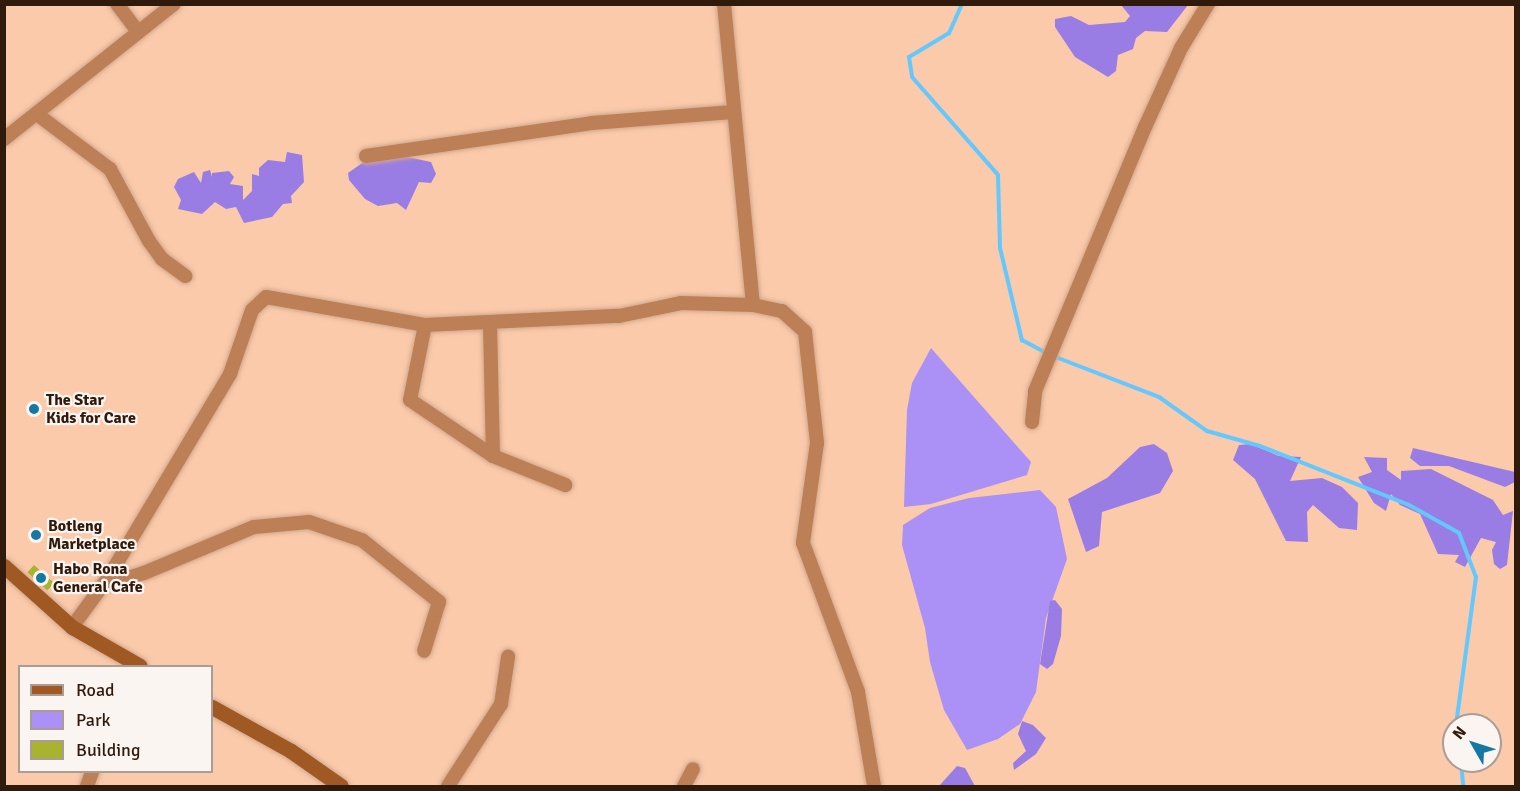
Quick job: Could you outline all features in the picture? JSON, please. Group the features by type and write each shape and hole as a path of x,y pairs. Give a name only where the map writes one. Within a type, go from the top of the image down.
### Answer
{"main road":[{"path":"4,566 72,627 131,664"},
{"path":"213,707 291,751 341,786"}],"street":[{"path":"117,4 138,33"},
{"path":"4,139 38,115 174,4"},
{"path":"724,4 753,305"},
{"path":"1032,422 1035,391 1144,127 1181,48 1208,4"},
{"path":"366,156 592,123 733,112"},
{"path":"38,115 110,169 149,241 162,259 185,276"},
{"path":"72,627 108,578 230,374 257,301 266,297 425,325 490,324 619,315 681,303 753,305 782,311 805,332 817,443 803,543 858,692 874,786"},
{"path":"490,324 493,456"},
{"path":"425,325 411,400 493,456 565,485"},
{"path":"108,578 119,580 144,573 254,527 309,522 362,540 439,602 423,651"},
{"path":"448,786 501,704 508,657"},
{"path":"684,786 693,768"}],"green space":[{"path":"931,348 1031,462 1027,475 931,504 904,507 907,410 912,383"},
{"path":"1040,490 1056,507 1067,559 1046,618 1036,692 1020,724 998,739 967,750 944,710 930,662 925,628 902,545 903,525 930,508 969,498"}],"shaded area":[{"path":"1121,5 1188,5 1167,32 1145,31 1136,38 1133,49 1118,55 1116,71 1108,77 1075,57 1055,27 1055,19 1071,16 1089,25 1125,22 1130,16"},
{"path":"287,152 302,155 304,182 291,196 292,203 283,204 272,217 244,223 236,207 226,209 215,202 202,214 178,209 181,200 174,187 178,179 194,172 201,183 203,172 210,170 212,177 212,173 229,171 234,177 230,184 243,186 243,200 252,191 252,174 259,176 259,168 268,160 285,162"},
{"path":"403,156 431,162 436,174 431,183 419,182 406,210 397,203 378,206 365,199 349,180 348,173 365,161"},
{"path":"1154,444 1167,453 1173,471 1160,493 1102,512 1099,546 1086,552 1068,499 1107,478 1140,447"},
{"path":"1250,444 1279,456 1301,457 1290,481 1322,478 1342,487 1358,503 1357,530 1339,528 1313,505 1307,512 1308,542 1286,541 1255,479 1233,460 1239,445"},
{"path":"1413,448 1515,472 1515,482 1505,487 1449,466 1420,466 1410,458"},
{"path":"1364,457 1387,458 1387,470 1401,480 1401,471 1431,469 1493,500 1503,515 1513,511 1507,565 1500,569 1494,564 1492,550 1496,542 1481,538 1465,567 1455,562 1459,555 1438,554 1420,514 1400,505 1391,494 1386,511 1374,503 1358,477 1372,472"},
{"path":"1055,600 1062,609 1061,636 1053,664 1047,669 1040,664 1050,601"},
{"path":"1022,721 1033,725 1046,738 1036,754 1014,770 1013,763 1026,751 1018,734"},
{"path":"957,766 965,768 975,786 939,786"}],"building":[{"name":"Habo Rona General Cafe","path":"34,565 54,583 47,590 27,572"}],"waterway":[{"path":"962,4 949,33 909,57 912,77 998,175 1000,248 1022,340 1046,353"},
{"path":"1053,356 1159,397 1207,431 1260,446 1409,505 1459,533 1476,577 1458,713"},
{"path":"1462,773 1463,786"}],"place":[{"name":"The Star Kids for Care","path":"34,409"},
{"name":"Botleng Marketplace","path":"36,535"},
{"name":"Habo Rona General Cafe","path":"41,578"}]}
